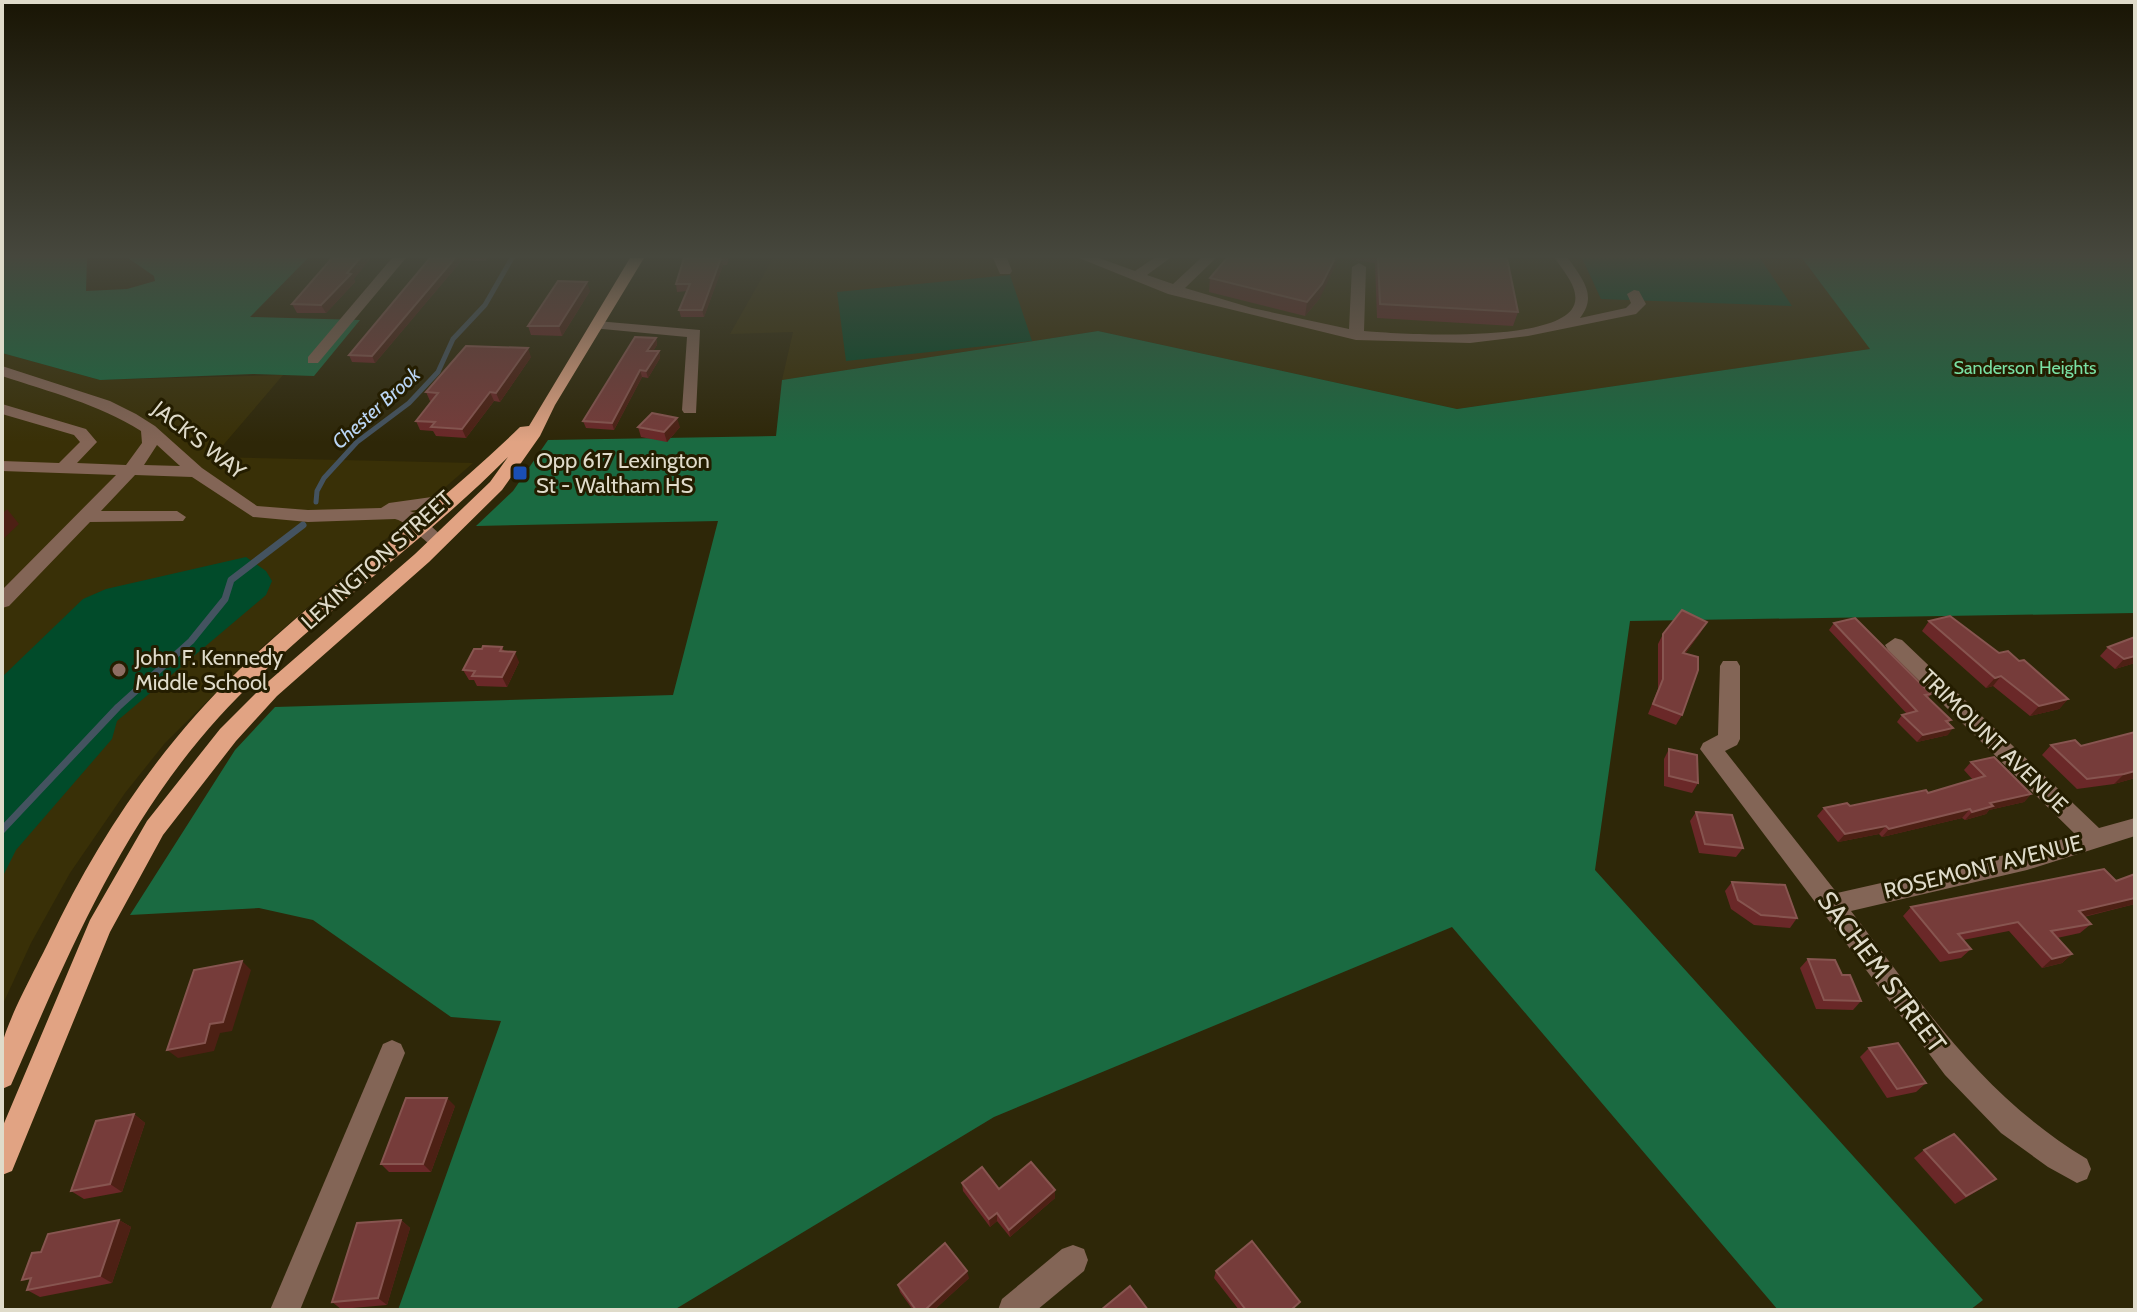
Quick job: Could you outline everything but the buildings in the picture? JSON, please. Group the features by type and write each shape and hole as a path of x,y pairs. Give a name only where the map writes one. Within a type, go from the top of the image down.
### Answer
{"main road":[{"name":"LEXINGTON STREET","path":"2,1076 72,913 103,856 144,794 212,710 263,661 496,486 518,459 547,405 600,319"},
{"name":"LEXINGTON STREET","path":"4,1153 88,952 126,876 155,828 228,735 429,535 453,499 511,446 547,405"}],"street":[{"path":"313,360 348,319"},
{"path":"1278,319 1356,336 1455,342 1593,319"},
{"path":"1356,336 1357,319"},
{"path":"1547,329 1567,319"},
{"path":"597,325 695,333 690,410"},
{"name":"JACK'S WAY","path":"2,371 104,404 149,429 196,472 253,511 308,516 453,499"},
{"path":"2,409 80,432 89,442 62,469"},
{"path":"2,601 142,458 150,443 149,429"},
{"path":"2,466 196,472"},
{"name":"JACK'S WAY","path":"370,511 412,518 429,535"},
{"path":"85,516 177,517"},
{"name":"TRIMOUNT AVENUE","path":"1895,645 2094,838"},
{"name":"SACHEM STREET","path":"1730,666 1729,739 1711,749 1954,1066 1991,1109 2033,1144 2077,1169"},
{"name":"ROSEMONT AVENUE","path":"1830,905 2027,860 2135,827"},
{"path":"285,1310 392,1053"},
{"path":"1013,1310 1073,1260"}],"shaded area":[{"path":"738,319 1848,319 1871,349 1457,409 1098,331 782,380 793,332 730,334"},
{"name":"John F. Kennedy Middle School","path":"2,353 100,380 283,375 213,457 473,463 261,648 165,743 125,793 70,873 31,943 2,1006"}],"green space":[{"path":"2,319 360,320 314,376 253,374 100,380 2,353"},
{"path":"841,319 1025,319 1032,341 846,361"},
{"name":"Sanderson Heights","path":"1848,319 2135,319 2135,613 1630,621 1595,870 1983,1300 1970,1310 1778,1310 1452,927 994,1117 674,1310 398,1310 501,1021 451,1017 313,920 259,908 130,915 235,750 275,707 673,695 718,521 476,526 513,491 548,440 776,436 782,380 1098,331 1457,409 1870,349"},
{"path":"246,557 266,571 272,581 266,595 117,721 112,739 16,850 2,878 2,677 83,599 106,589"}],"waterway":[{"name":"Chester Brook","path":"316,502 317,491 324,478 357,442 409,403 438,372 453,339 472,319"},
{"name":"Chester Brook","path":"2,830 118,707 191,641 225,599 231,580 303,525"}],"place":[{"name":"Opp 617 Lexington St - Waltham HS","path":"520,473"},
{"name":"John F. Kennedy Middle School","path":"119,670"}]}
